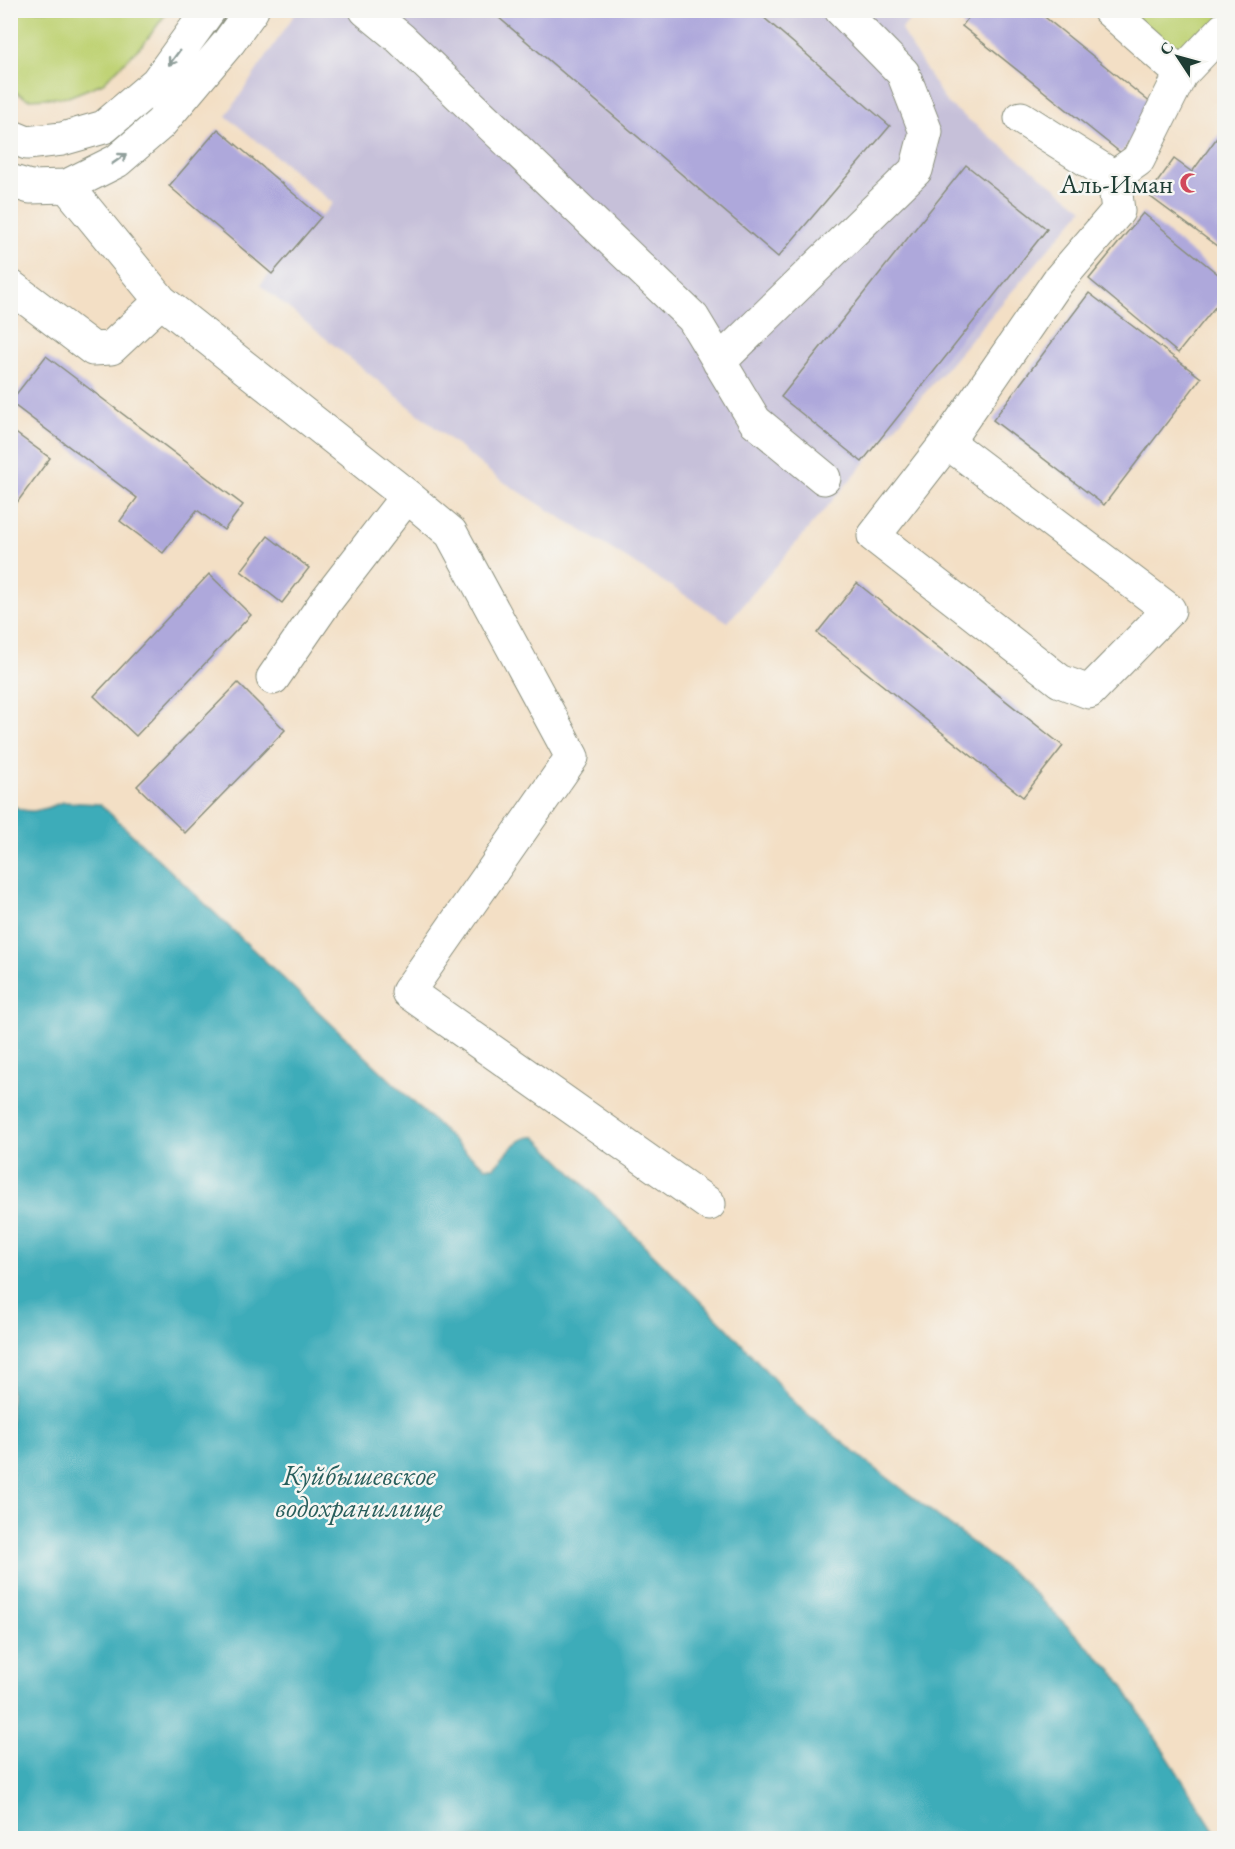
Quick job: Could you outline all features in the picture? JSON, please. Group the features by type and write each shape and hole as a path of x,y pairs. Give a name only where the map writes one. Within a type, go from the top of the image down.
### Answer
{"main road":[{"path":"10,136 27,142 62,139 104,127 157,82 209,10"},
{"path":"10,180 30,187 67,186 117,161 160,124 229,42 252,10"},
{"path":"366,10 400,38 693,318 755,421 824,478"},
{"path":"719,362 916,170 926,132 903,73 841,10"},
{"path":"1109,10 1181,74"},
{"path":"1114,177 1138,160 1181,74 1224,29"},
{"path":"1021,118 1114,177"},
{"path":"947,442 1169,610 1089,692 1060,681 874,536 947,442 1058,281 1118,211 1114,177"},
{"path":"67,186 161,301 451,533 572,757 408,992 709,1204"},
{"path":"10,286 93,349 111,348 161,301"},
{"path":"273,678 326,601 407,496"}],"shaded area":[{"path":"297,11 917,11 901,30 946,102 1083,209 728,622 496,477 260,285 333,203 226,116"}],"green space":[{"path":"10,11 168,11 145,42 103,83 68,97 28,99 11,90"},
{"path":"1127,11 1224,11 1224,22 1180,57"}],"water":[{"name":"Куйбышевское водохранилище","path":"63,802 100,804 467,1153 486,1167 494,1167 518,1142 536,1137 729,1330 800,1408 1021,1580 1115,1674 1219,1838 11,1838 11,804 30,811"}],"building":[{"path":"490,10 755,10 890,126 778,257"},
{"path":"974,10 1036,10 1157,108 1121,153 962,26"},
{"name":"Аль-Иман","path":"1224,128 1224,245 1221,249 1148,195 1174,159 1192,172"},
{"path":"218,129 321,217 272,274 169,186"},
{"path":"966,165 1047,229 862,462 781,397"},
{"path":"1143,213 1224,279 1224,296 1178,353 1089,279"},
{"path":"1089,293 1201,378 1104,505 993,420"},
{"path":"46,356 243,505 224,530 197,510 163,553 120,521 137,498 10,402"},
{"path":"10,429 50,458 10,512"},
{"path":"268,536 309,568 282,603 241,571"},
{"path":"209,574 251,615 136,736 94,696"},
{"path":"857,583 1063,746 1023,797 817,633"},
{"path":"238,683 285,730 185,833 137,786"}],"place":[{"name":"Аль-Иман","path":"1190,183"}]}
